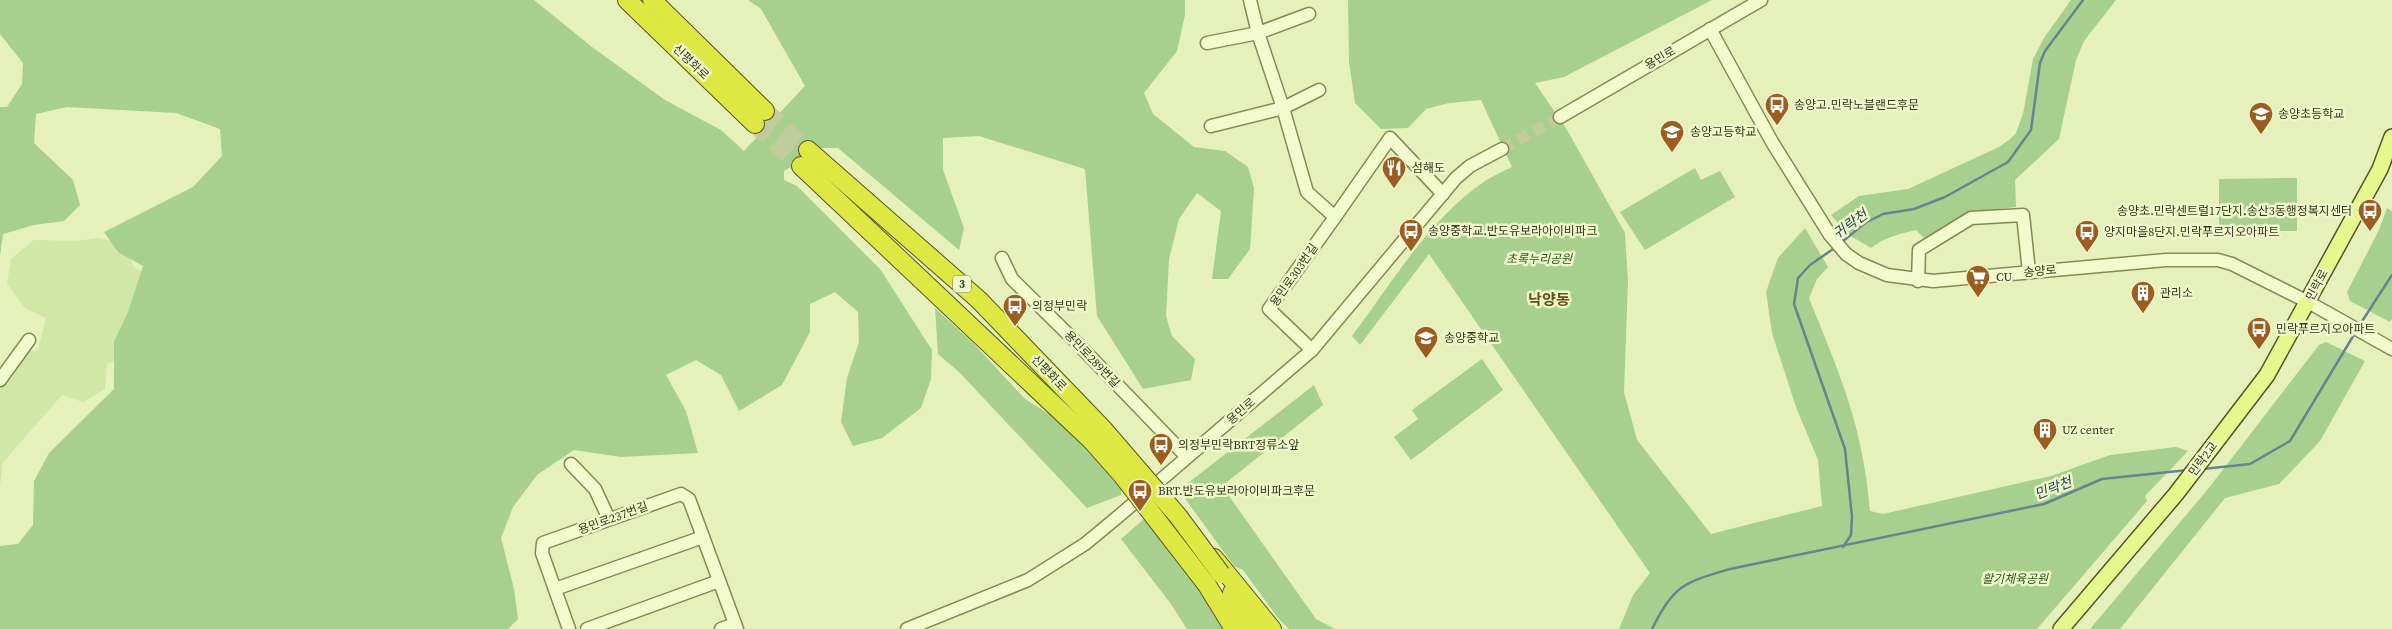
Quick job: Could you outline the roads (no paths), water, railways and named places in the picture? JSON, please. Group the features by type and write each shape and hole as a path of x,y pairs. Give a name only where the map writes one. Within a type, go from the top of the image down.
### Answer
{"highway":[{"name":"신평화로","path":"628,0 760,118 652,0"},
{"name":"신평화로","path":"808,150 979,300 1098,436 1122,475 1207,585 1234,629"},
{"name":"신평화로","path":"801,166 1098,436 1178,516 1223,572 1253,629"},
{"path":"1223,572 1272,629"}],"main road":[{"name":"민락로","path":"2229,425 2267,375 2380,169 2392,137"},
{"name":"민락2교","path":"2061,629 2176,494 2229,425"}],"street":[{"path":"1250,0 1258,33 1283,108 1307,192 1335,217"},
{"name":"용민로","path":"1560,117 1761,0"},
{"path":"1208,43 1258,33 1309,14"},
{"name":"송양로","path":"1710,29 1772,142 1830,235 1841,249 1859,263 1887,275 1918,281 2166,260 2218,260 2232,264 2308,302 2392,349"},
{"path":"1211,126 1283,108 1319,90"},
{"name":"용민로303번길","path":"1312,350 1269,309 1390,138 1443,194"},
{"name":"용민로","path":"912,628 1028,580 1060,561 1120,515 1312,350 1443,194 1470,166 1502,149"},
{"path":"1918,281 1919,250 1971,218 2024,215 2029,272"},
{"name":"용민로289번길","path":"1002,258 1012,278 1078,343 1186,457"},
{"path":"0,380 29,340"},
{"path":"570,464 595,489 610,519"},
{"name":"용민로237번길","path":"569,629 542,553 543,543 681,494 689,499 736,626 721,629"},
{"path":"555,589 703,537"},
{"path":"587,629 719,581"}],"waterway":[{"name":"귀락천","path":"1842,242 1865,223 1883,214 1914,209 1945,197 2008,162 2031,130 2040,63 2045,51 2083,0"},
{"name":"귀락천","path":"1836,247 1810,265 1798,278 1794,304 1845,449 1852,517 1851,535 1843,547"},
{"name":"민락천","path":"2359,326 2392,275"},
{"name":"민락천","path":"2203,469 2250,464 2290,441 2355,333"},
{"name":"민락천","path":"1652,629 1667,603 1682,587 1701,578 1730,569 2044,504 2102,479 2188,470"}],"tunnel":[{"path":"765,111 808,150"},
{"path":"1502,149 1560,117"},
{"path":"755,124 801,166"}],"place":[{"name":"송양고.민락노블랜드후문","path":"1777,126"},
{"name":"송양초등학교","path":"2261,135"},
{"name":"송양고등학교","path":"1672,153"},
{"name":"섬해도","path":"1394,189"},
{"name":"송양초.민락센트럴17단지.송산3동행정복지센터","path":"2370,232"},
{"name":"송양중학교.반도유보라아이비파크","path":"1411,252"},
{"name":"양지마을8단지.민락푸르지오아파트","path":"2087,253"},
{"name":"CU","path":"1978,298"},
{"name":"관리소","path":"2143,314"},
{"name":"의정부민락","path":"1015,327"},
{"name":"민락푸르지오아파트","path":"2259,350"},
{"name":"송양중학교","path":"1426,359"},
{"name":"UZ center","path":"2045,451"},
{"name":"의정부민락BRT정류소앞","path":"1161,466"},
{"name":"BRT.반도유보라아이비파크후문","path":"1140,512"}],"district":[{"name":"낙양동","path":"1549,300"}],"park label":[{"name":"초록누리공원","path":"1539,259"},
{"name":"활기체육공원","path":"2015,579"}]}
